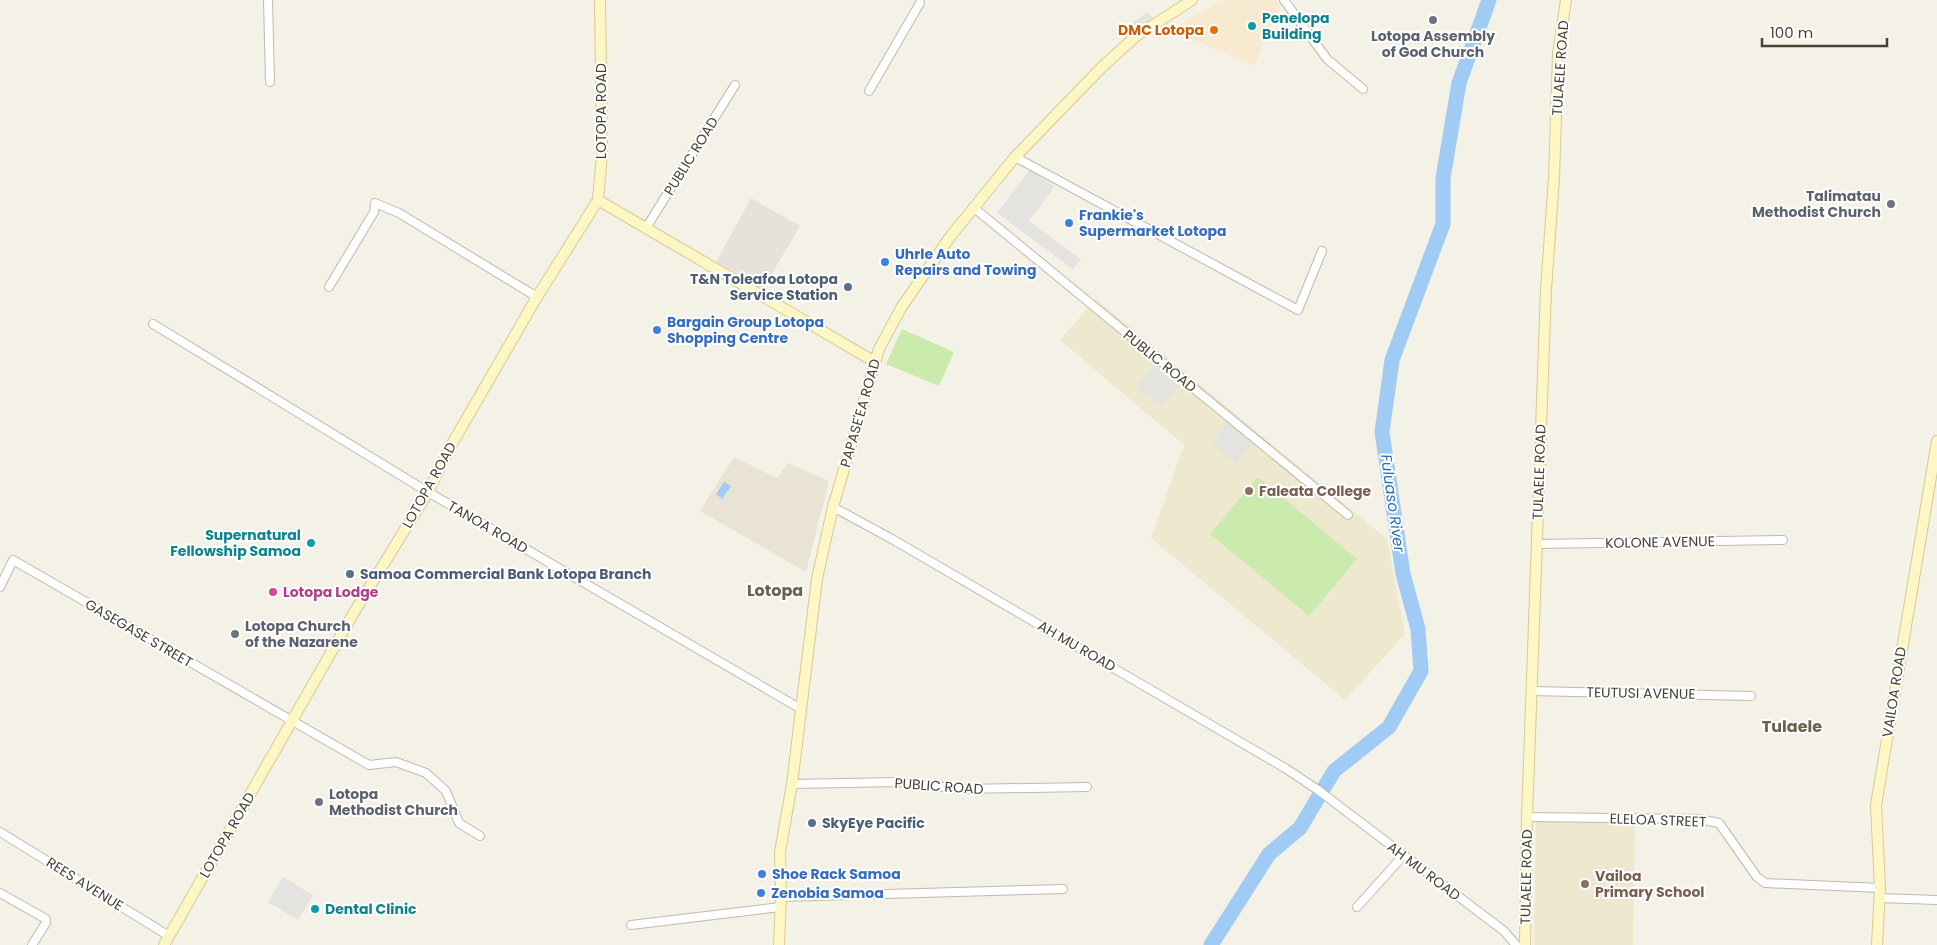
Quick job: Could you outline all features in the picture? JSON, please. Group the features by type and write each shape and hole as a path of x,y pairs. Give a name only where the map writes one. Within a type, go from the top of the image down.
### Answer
{"street":[{"path":"268,0 270,82"},
{"name":"LOTOPA ROAD","path":"167,941 353,614 428,492 449,449 537,297 598,200 602,154 600,0"},
{"name":"PAPASE'EA ROAD","path":"779,945 781,902 780,852 792,784 817,578 833,507 875,362 885,335 901,308 973,207 1015,157 1102,67 1135,37 1192,0"},
{"path":"1284,0 1327,59 1363,88"},
{"name":"TULAELE ROAD","path":"1525,945 1531,691 1546,290 1554,178 1558,54 1566,0"},
{"path":"869,91 920,3"},
{"name":"PUBLIC ROAD","path":"646,228 735,85"},
{"path":"1015,157 1298,310 1322,251"},
{"path":"598,200 875,362"},
{"path":"329,287 374,212 375,203 399,213 537,297"},
{"name":"PUBLIC ROAD","path":"973,207 1348,515"},
{"name":"TANOA ROAD","path":"153,324 428,492 800,709"},
{"name":"VAILOA ROAD","path":"1877,945 1879,893 1876,806 1937,441"},
{"name":"AH MU ROAD","path":"833,507 908,548 1285,768 1318,790 1504,931 1516,945"},
{"name":"KOLONE AVENUE","path":"1537,544 1783,540"},
{"name":"GASEGASE STREET","path":"0,588 14,560 292,722"},
{"name":"TEUTUSI AVENUE","path":"1531,691 1751,696"},
{"path":"292,722 369,765 396,762 426,773 446,791 458,823 480,836"},
{"name":"PUBLIC ROAD","path":"792,784 898,782 962,789 1087,787"},
{"name":"ELELOA STREET","path":"1527,817 1698,819 1719,824 1757,878 1766,883 1937,900"},
{"name":"REES AVENUE","path":"0,832 167,941"},
{"path":"1357,907 1403,856"},
{"path":"631,925 781,902 1063,888"},
{"path":"0,893 46,919 46,923 32,945"}],"shaded area":[{"path":"1222,0 1277,0 1281,5 1254,66 1172,30"},
{"path":"1148,12 1153,18 1136,31 1131,24"},
{"path":"1030,169 1054,187 1029,221 1081,259 1073,269 997,213"},
{"path":"751,198 800,226 763,289 716,262"},
{"name":"Faleata College","path":"1096,299 1387,539 1405,634 1345,700 1151,538 1184,445 1060,340"},
{"path":"1154,365 1179,386 1161,407 1136,387"},
{"path":"1229,422 1254,442 1236,464 1211,443"},
{"path":"734,457 777,478 788,463 829,481 806,572 700,511"},
{"name":"Vailoa Primary School","path":"1536,821 1635,822 1633,945 1534,945"},
{"path":"283,877 313,895 298,920 268,902"}],"green space":[{"path":"902,329 954,352 939,386 886,364"},
{"path":"1258,477 1357,559 1309,616 1210,534"}],"water":[{"path":"724,482 731,486 722,499 716,494"}],"waterway":[{"name":"Fuluaso River","path":"1211,945 1269,854 1300,828 1334,771 1389,727 1421,671 1418,629 1403,574 1382,432 1392,360 1443,224 1443,178 1459,83 1489,0"}],"place":[{"name":"Lotopa Assembly of God Church","path":"1433,20"},
{"name":"Penelopa Building","path":"1252,26"},
{"name":"DMC Lotopa","path":"1214,30"},
{"name":"Talimatau Methodist Church","path":"1891,204"},
{"name":"Frankie's Supermarket Lotopa","path":"1069,223"},
{"name":"Uhrle Auto Repairs and Towing","path":"885,262"},
{"name":"T&N Toleafoa Lotopa Service Station","path":"848,287"},
{"name":"Bargain Group Lotopa Shopping Centre","path":"657,330"},
{"name":"Faleata College","path":"1249,491"},
{"name":"Supernatural Fellowship Samoa","path":"311,543"},
{"name":"Samoa Commercial Bank Lotopa Branch","path":"350,574"},
{"name":"Lotopa Lodge","path":"273,592"},
{"name":"Lotopa Church of the Nazarene","path":"235,634"},
{"name":"Lotopa Methodist Church","path":"319,802"},
{"name":"SkyEye Pacific","path":"812,823"},
{"name":"Shoe Rack Samoa","path":"762,874"},
{"name":"Vailoa Primary School","path":"1585,884"},
{"name":"Zenobia Samoa","path":"761,893"},
{"name":"Dental Clinic","path":"315,909"}],"district":[{"name":"Lotopa","path":"775,590"},
{"name":"Tulaele","path":"1792,726"}]}
